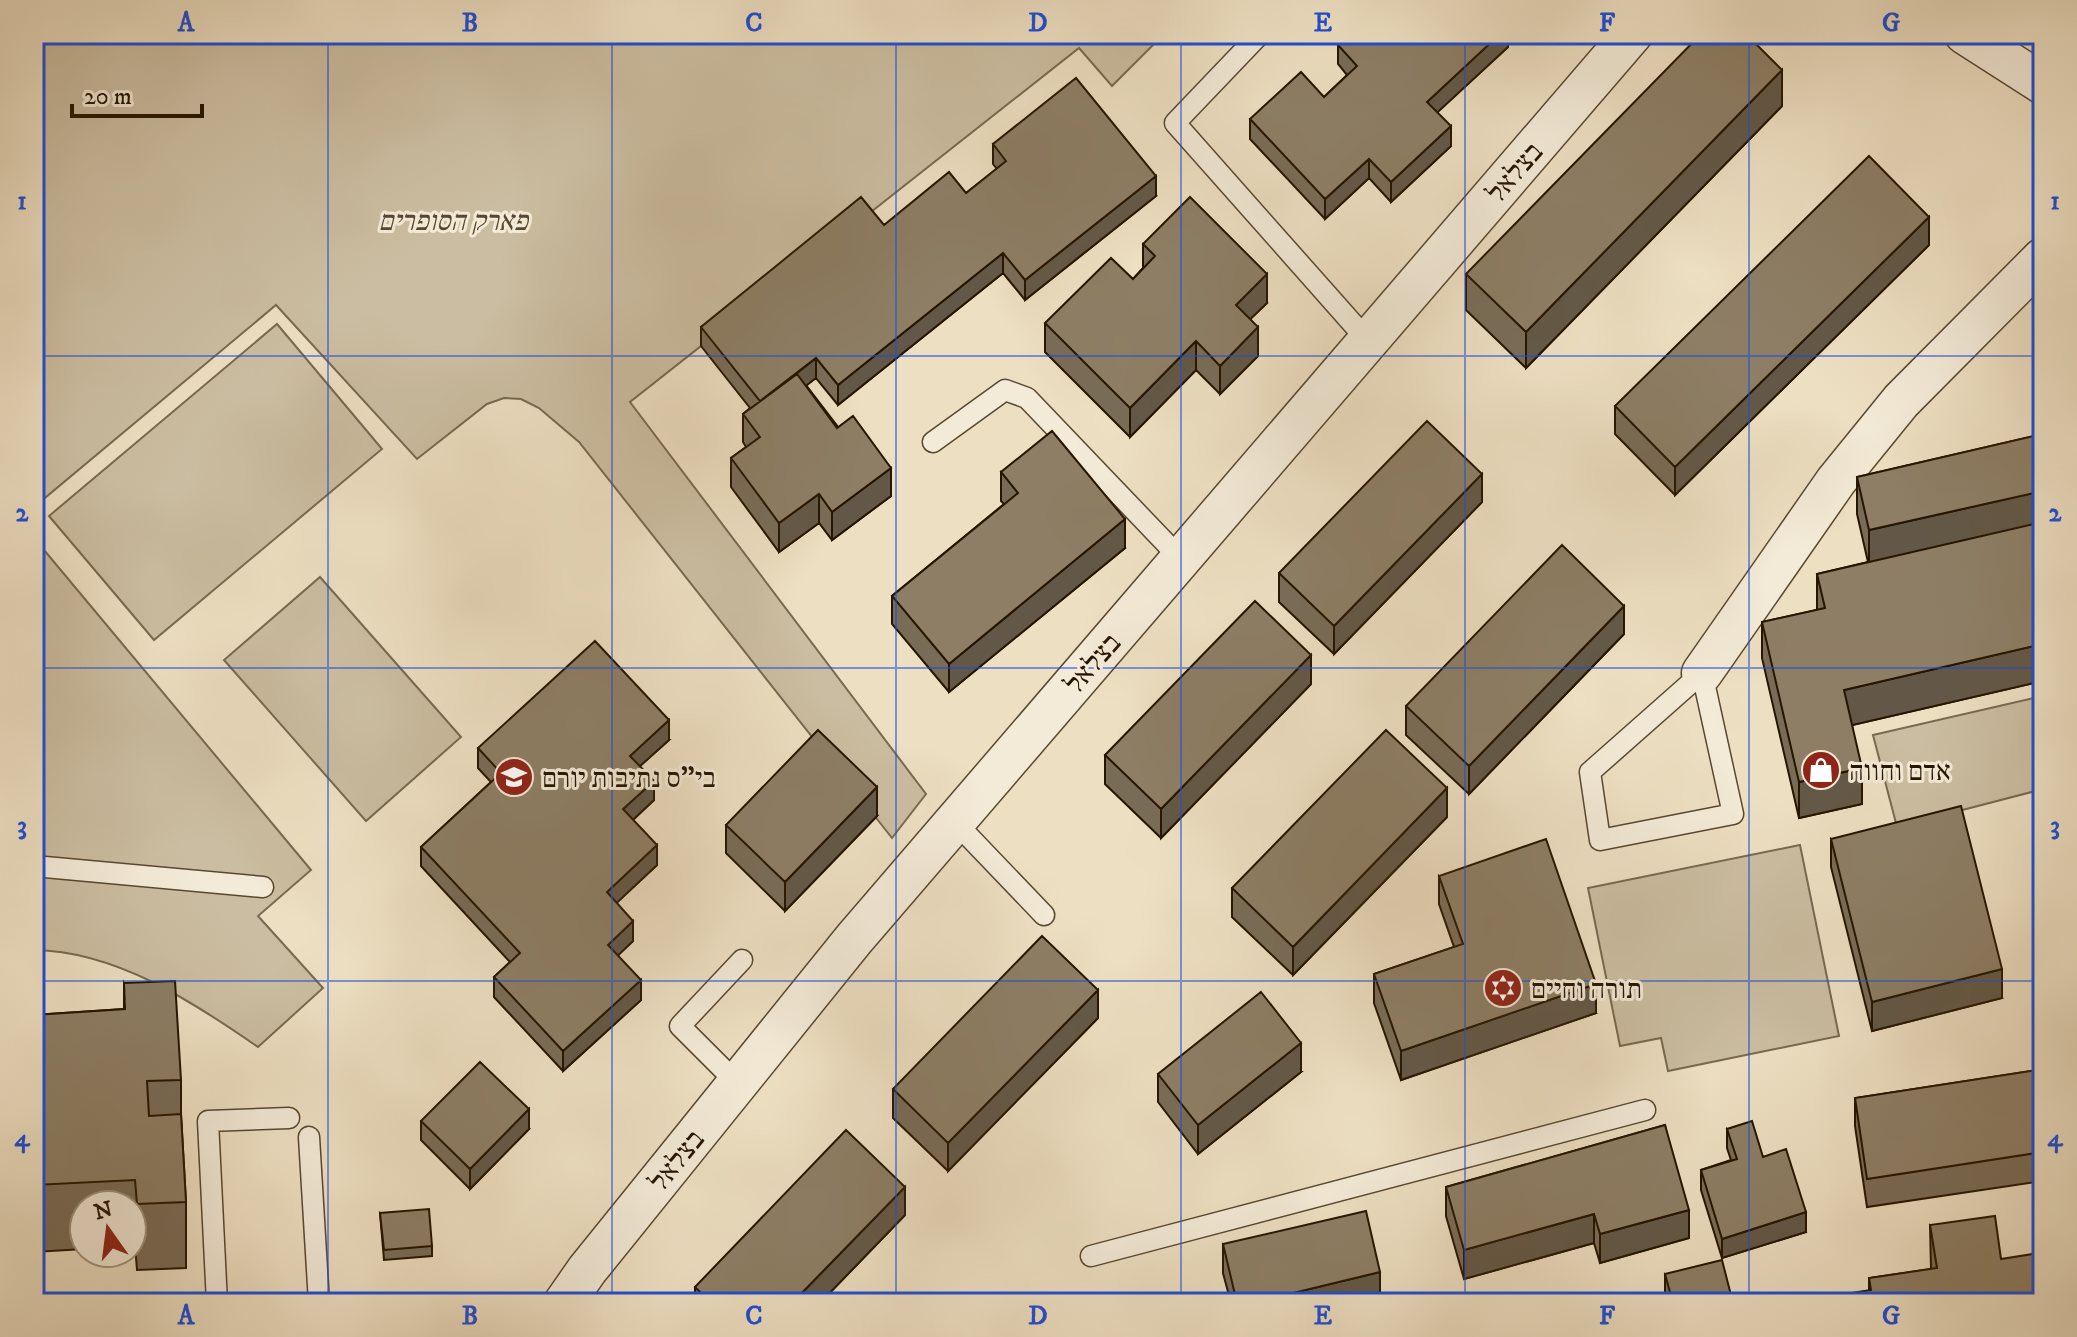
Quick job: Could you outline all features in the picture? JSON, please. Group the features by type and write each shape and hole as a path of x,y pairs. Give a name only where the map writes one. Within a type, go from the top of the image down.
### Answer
{"street":[{"name":"בצלאל","path":"564,1303 587,1270 854,939 1632,34"},
{"path":"1965,34 2043,84"},
{"path":"1702,673 1836,481 1901,401 2043,258"}],"lane":[{"path":"1260,34 1175,123 1369,342"},
{"path":"933,442 1005,390 1027,398 1181,559"},
{"path":"1702,673 1733,814 1600,840 1590,772 1702,673"},
{"path":"955,822 1044,915"},
{"path":"34,866 263,887"},
{"path":"738,1084 680,1026 742,960"},
{"path":"1091,1256 1645,1110"},
{"path":"217,1303 208,1121 289,1118"},
{"path":"309,1137 319,1303"}],"green space":[{"name":"פארק הסופרים","path":"34,34 1164,34 1112,86 1079,48 630,402 926,794 892,838 579,442 539,408 521,399 504,398 487,404 417,459 276,305 34,507"},
{"path":"277,324 382,449 154,640 49,516"},
{"path":"34,538 311,870 258,916 323,988 258,1047 180,997 124,969 94,959 34,950"},
{"path":"320,577 461,737 366,821 224,660"},
{"path":"2043,696 2043,789 1897,827 1873,735"},
{"path":"1800,845 1839,1036 1668,1071 1661,1038 1620,1046 1588,888"}],"building":[{"path":"1349,34 1500,34 1427,102 1451,126 1391,182 1369,159 1325,199 1250,119 1301,72 1324,97 1357,66 1338,45"},
{"path":"1701,34 1746,34 1782,70 1526,332 1466,274"},
{"path":"1076,78 1156,176 1025,280 1003,253 838,385 816,358 760,401 701,327 861,197 884,225 949,172 966,193 1006,161 993,144"},
{"path":"1869,156 1929,217 1675,467 1615,406"},
{"path":"1190,197 1267,274 1236,305 1258,327 1220,366 1196,341 1130,408 1045,323 1111,258 1133,279 1155,256 1143,244"},
{"path":"797,374 837,428 853,416 891,468 832,512 819,494 779,523 731,458 760,437 743,414"},
{"path":"1427,421 1482,474 1334,626 1279,573"},
{"path":"1052,431 1125,519 949,664 892,596 1018,493 1001,472"},
{"path":"2043,434 2043,491 1869,530 1857,477"},
{"path":"2043,522 2043,644 1844,690 1862,768 1799,782 1762,622 1825,608 1817,574"},
{"path":"1562,545 1624,606 1469,766 1406,706"},
{"path":"1255,601 1311,655 1161,809 1105,755"},
{"path":"595,641 669,720 630,756 654,781 623,809 657,845 607,892 633,921 608,945 641,980 563,1051 494,977 520,953 421,847 501,773 478,748"},
{"path":"818,730 877,787 785,882 726,825"},
{"path":"1386,730 1447,788 1293,947 1232,888"},
{"path":"1961,806 2002,969 1872,1002 1831,839"},
{"name":"תורה וחיים","path":"1546,839 1596,984 1401,1051 1374,974 1463,944 1439,876"},
{"path":"1042,936 1098,990 948,1143 893,1089"},
{"path":"175,981 181,1080 147,1081 149,1116 181,1114 186,1202 148,1204 148,1189 136,1189 135,1180 34,1185 34,1015 125,1009 124,983"},
{"path":"1261,992 1301,1043 1198,1125 1158,1074"},
{"path":"480,1062 529,1109 470,1169 421,1121"},
{"path":"2043,1069 2043,1152 1867,1179 1855,1098"},
{"path":"1752,1121 1763,1157 1786,1149 1806,1212 1722,1239 1701,1170 1737,1159 1727,1129"},
{"path":"1665,1125 1689,1210 1600,1234 1594,1214 1464,1250 1446,1187"},
{"path":"846,1130 905,1187 792,1303 711,1303 695,1287"},
{"path":"429,1209 432,1246 384,1250 380,1213"},
{"path":"1366,1211 1380,1272 1289,1294 1291,1303 1237,1303 1223,1244"},
{"path":"1995,1216 2001,1259 2033,1254 2038,1286 2043,1285 2043,1303 1826,1303 1825,1297 1871,1290 1869,1278 1937,1268 1930,1225"},
{"path":"1722,1260 1733,1303 1673,1303 1665,1274"}],"place":[{"name":"אדם וחווה","path":"1821,770"},
{"name":"בי\"ס נתיבות יורם","path":"514,777"},
{"name":"תורה וחיים","path":"1503,988"}]}
